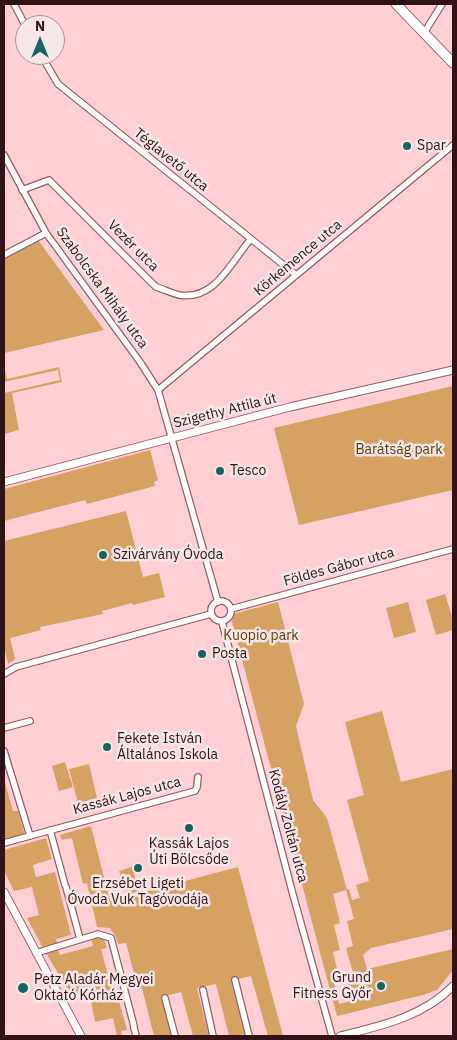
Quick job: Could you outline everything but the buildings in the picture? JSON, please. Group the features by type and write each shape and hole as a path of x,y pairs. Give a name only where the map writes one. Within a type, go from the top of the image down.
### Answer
{"main road":[{"path":"396,4 453,63"}],"street":[{"path":"424,33 442,4"},
{"name":"Téglavető utca","path":"47,65 58,84 296,275"},
{"name":"Körkemence utca","path":"158,390 453,145"},
{"name":"Szabolcska Mihály utca","path":"4,155 46,232 140,362 158,390 172,437"},
{"name":"Vezér utca","path":"22,190 49,180 156,287 180,295 199,294 220,280 250,240"},
{"path":"4,255 46,232"},
{"name":"Szigethy Attila út","path":"4,482 172,437 453,370"},
{"path":"172,437 218,602"},
{"name":"Földes Gábor utca","path":"231,609 453,549"},
{"path":"218,602 226,602 231,609 230,616 222,622 216,620 211,614 212,606 218,602"},
{"path":"4,674 16,667 211,614"},
{"name":"Kodály Zoltán utca","path":"222,622 332,1036"},
{"path":"4,728 30,721"},
{"path":"4,752 30,836"},
{"name":"Kassák Lajos utca","path":"4,843 195,790 198,777"},
{"path":"50,830 80,939"},
{"path":"4,892 81,1036"},
{"path":"36,953 98,934 111,938 136,1036"},
{"path":"235,980 250,1036"},
{"path":"340,1036 412,1015 436,1002 453,986"},
{"path":"203,990 213,1036"},
{"path":"165,998 175,1036"}],"green space":[{"path":"38,240 104,330 4,353 4,258"},
{"path":"4,366 7,379 59,367 62,382 12,393 19,430 4,434 4,393 60,380 58,370 4,382"},
{"name":"Barátság park","path":"453,386 453,490 299,525 274,428"},
{"path":"150,450 158,480 154,482 155,486 87,504 85,500 4,521 4,489"},
{"path":"126,511 143,577 159,573 165,597 102,611 103,614 40,627 41,630 10,638 15,659 8,664 4,646 4,541"},
{"path":"445,594 453,620 453,630 436,635 426,600"},
{"name":"Kuopio park","path":"278,602 304,704 296,726 313,800 327,818 347,890 349,889 352,900 360,898 356,885 369,881 347,800 364,795 345,722 382,711 401,782 453,769 453,929 371,948 363,955 367,969 453,949 453,970 437,990 337,1016 232,622 233,614","holes":["346,890 354,919 347,921 353,946 346,948 353,973 346,975 352,1001 339,1004 333,979 339,977 333,952 340,950 334,925 340,923 333,894"]},
{"path":"408,602 416,632 394,638 386,608"},
{"path":"65,762 73,787 59,791 52,766"},
{"path":"89,764 97,798 78,803 69,769"},
{"path":"4,779 13,811 18,811 25,836 4,842"},
{"path":"91,826 110,901 238,867 283,1036 268,1036 251,976 231,981 245,1036 229,1036 216,984 197,988 209,1036 193,1036 181,992 161,997 171,1036 154,1036 142,988 138,989 126,943 118,944 110,928 97,927 87,883 83,884 72,838 62,840 60,835"},
{"path":"46,838 52,859 33,865 36,877 55,872 71,935 56,939 57,943 43,948 27,918 39,915 32,887 14,891 4,871 4,850"},
{"path":"132,867 139,891 127,895 119,871"},
{"path":"91,938 104,939 107,948 101,949 115,1002 119,1001 127,1030 121,1031 122,1036 117,1036 113,1018 95,1022 89,989 70,993 46,953 58,950 60,955 93,946"}],"place":[{"name":"Spar","path":"407,146"},
{"name":"Tesco","path":"220,471"},
{"name":"Szivárvány Óvoda","path":"103,555"},
{"name":"Posta","path":"202,654"},
{"name":"Fekete István Általános Iskola","path":"107,747"},
{"name":"Kassák Lajos Úti Bölcsőde","path":"189,828"},
{"name":"Erzsébet Ligeti Óvoda Vuk Tagóvodája","path":"138,868"},
{"name":"Grund Fitness Győr","path":"381,986"},
{"name":"Petz Aladár Megyei Oktató Kórház","path":"23,988"}]}
